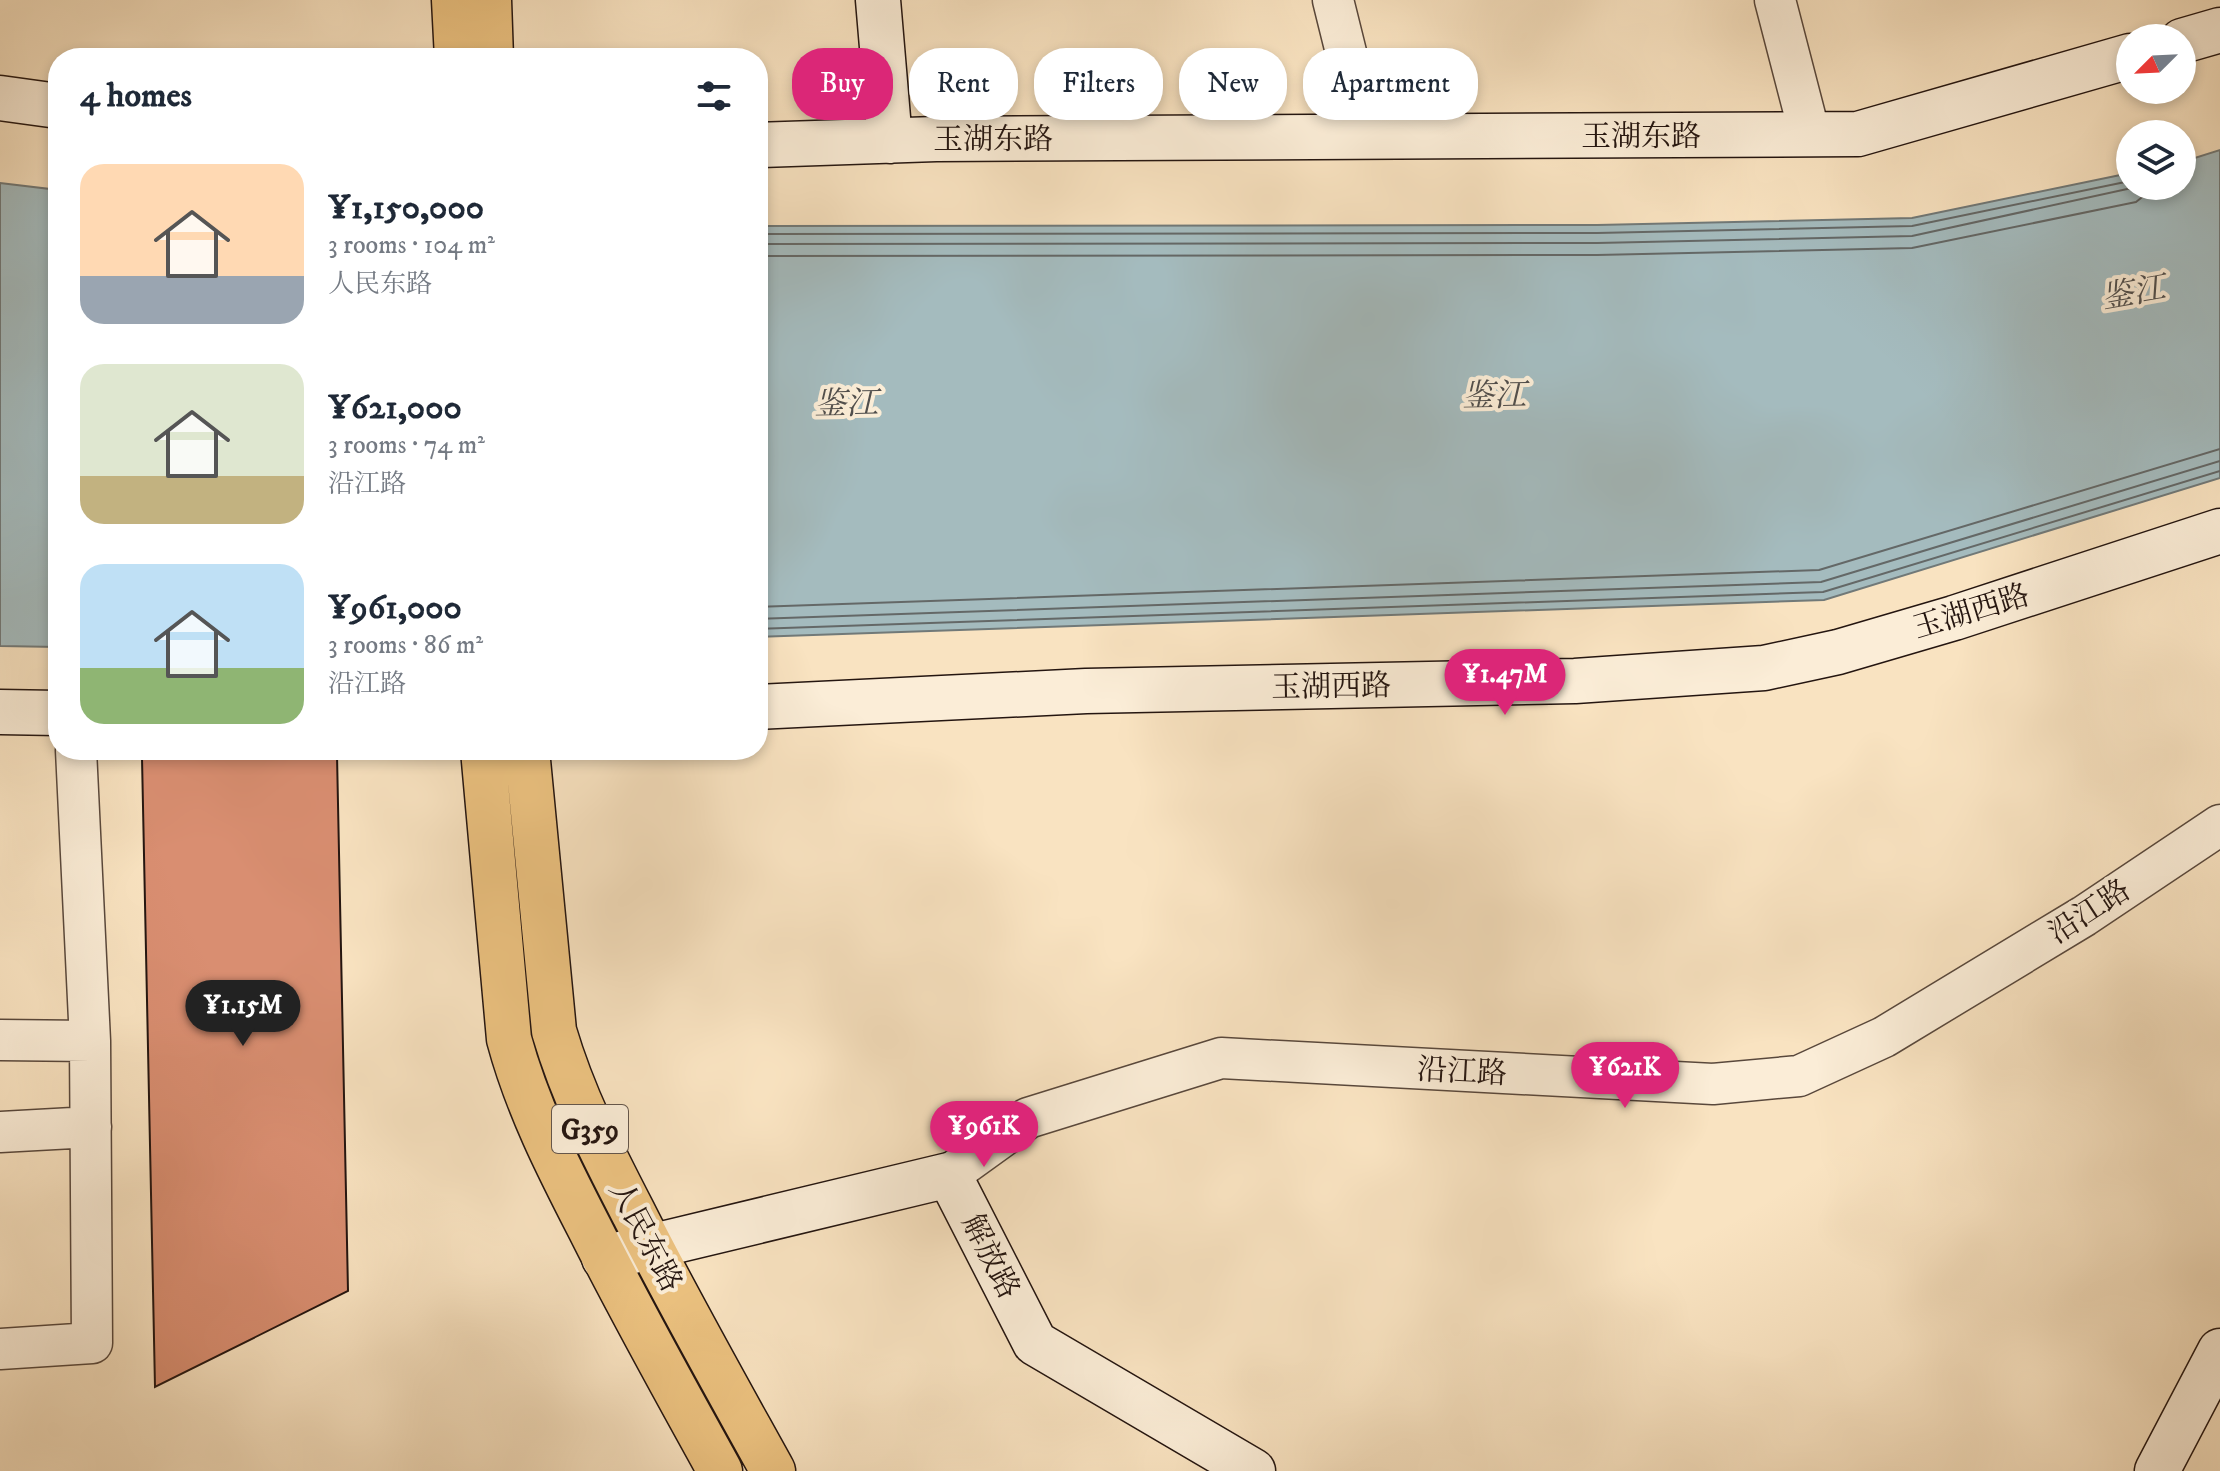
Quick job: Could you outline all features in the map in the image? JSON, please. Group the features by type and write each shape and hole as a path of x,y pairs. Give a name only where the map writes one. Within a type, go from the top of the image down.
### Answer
{"highway":[{"path":"454,0 456,48"},
{"path":"489,0 491,48"},
{"name":"人民东路","path":"484,760 509,1039 520,1080 543,1139 720,1471"},
{"name":"人民东路","path":"528,760 554,1031 585,1119 650,1247 773,1471"}],"main road":[{"path":"878,0 890,141"},
{"path":"2196,37 2220,30"},
{"name":"玉湖东路","path":"768,145 890,141 1858,134 2116,60"},
{"path":"0,98 48,105"},
{"name":"玉湖西路","path":"768,707 1086,691 1575,681 1764,668 1838,652 1954,618 2220,531"},
{"path":"0,712 48,713"},
{"path":"604,1258 949,1175"},
{"name":"解放路","path":"949,1175 1035,1343 1253,1471"},
{"path":"2157,1471 2220,1351"}],"street":[{"path":"1333,0 1367,137"},
{"path":"1775,0 1810,135"},
{"path":"0,1349 92,1343 90,1041 76,760"},
{"name":"沿江路","path":"949,1175 1028,1118 1221,1058 1713,1084 1799,1076 1884,1037 2084,916 2220,825"},
{"path":"0,1040 90,1041"},
{"path":"0,1132 91,1127"}],"water":[{"name":"鉴江","path":"2220,150 2220,478 1824,600 768,637 768,226 1597,225 1912,218 2116,176 2116,200 2196,200 2196,158"},
{"path":"0,183 48,189 48,647 0,646"}],"building":[{"path":"142,760 337,760 348,1291 155,1387"}]}
